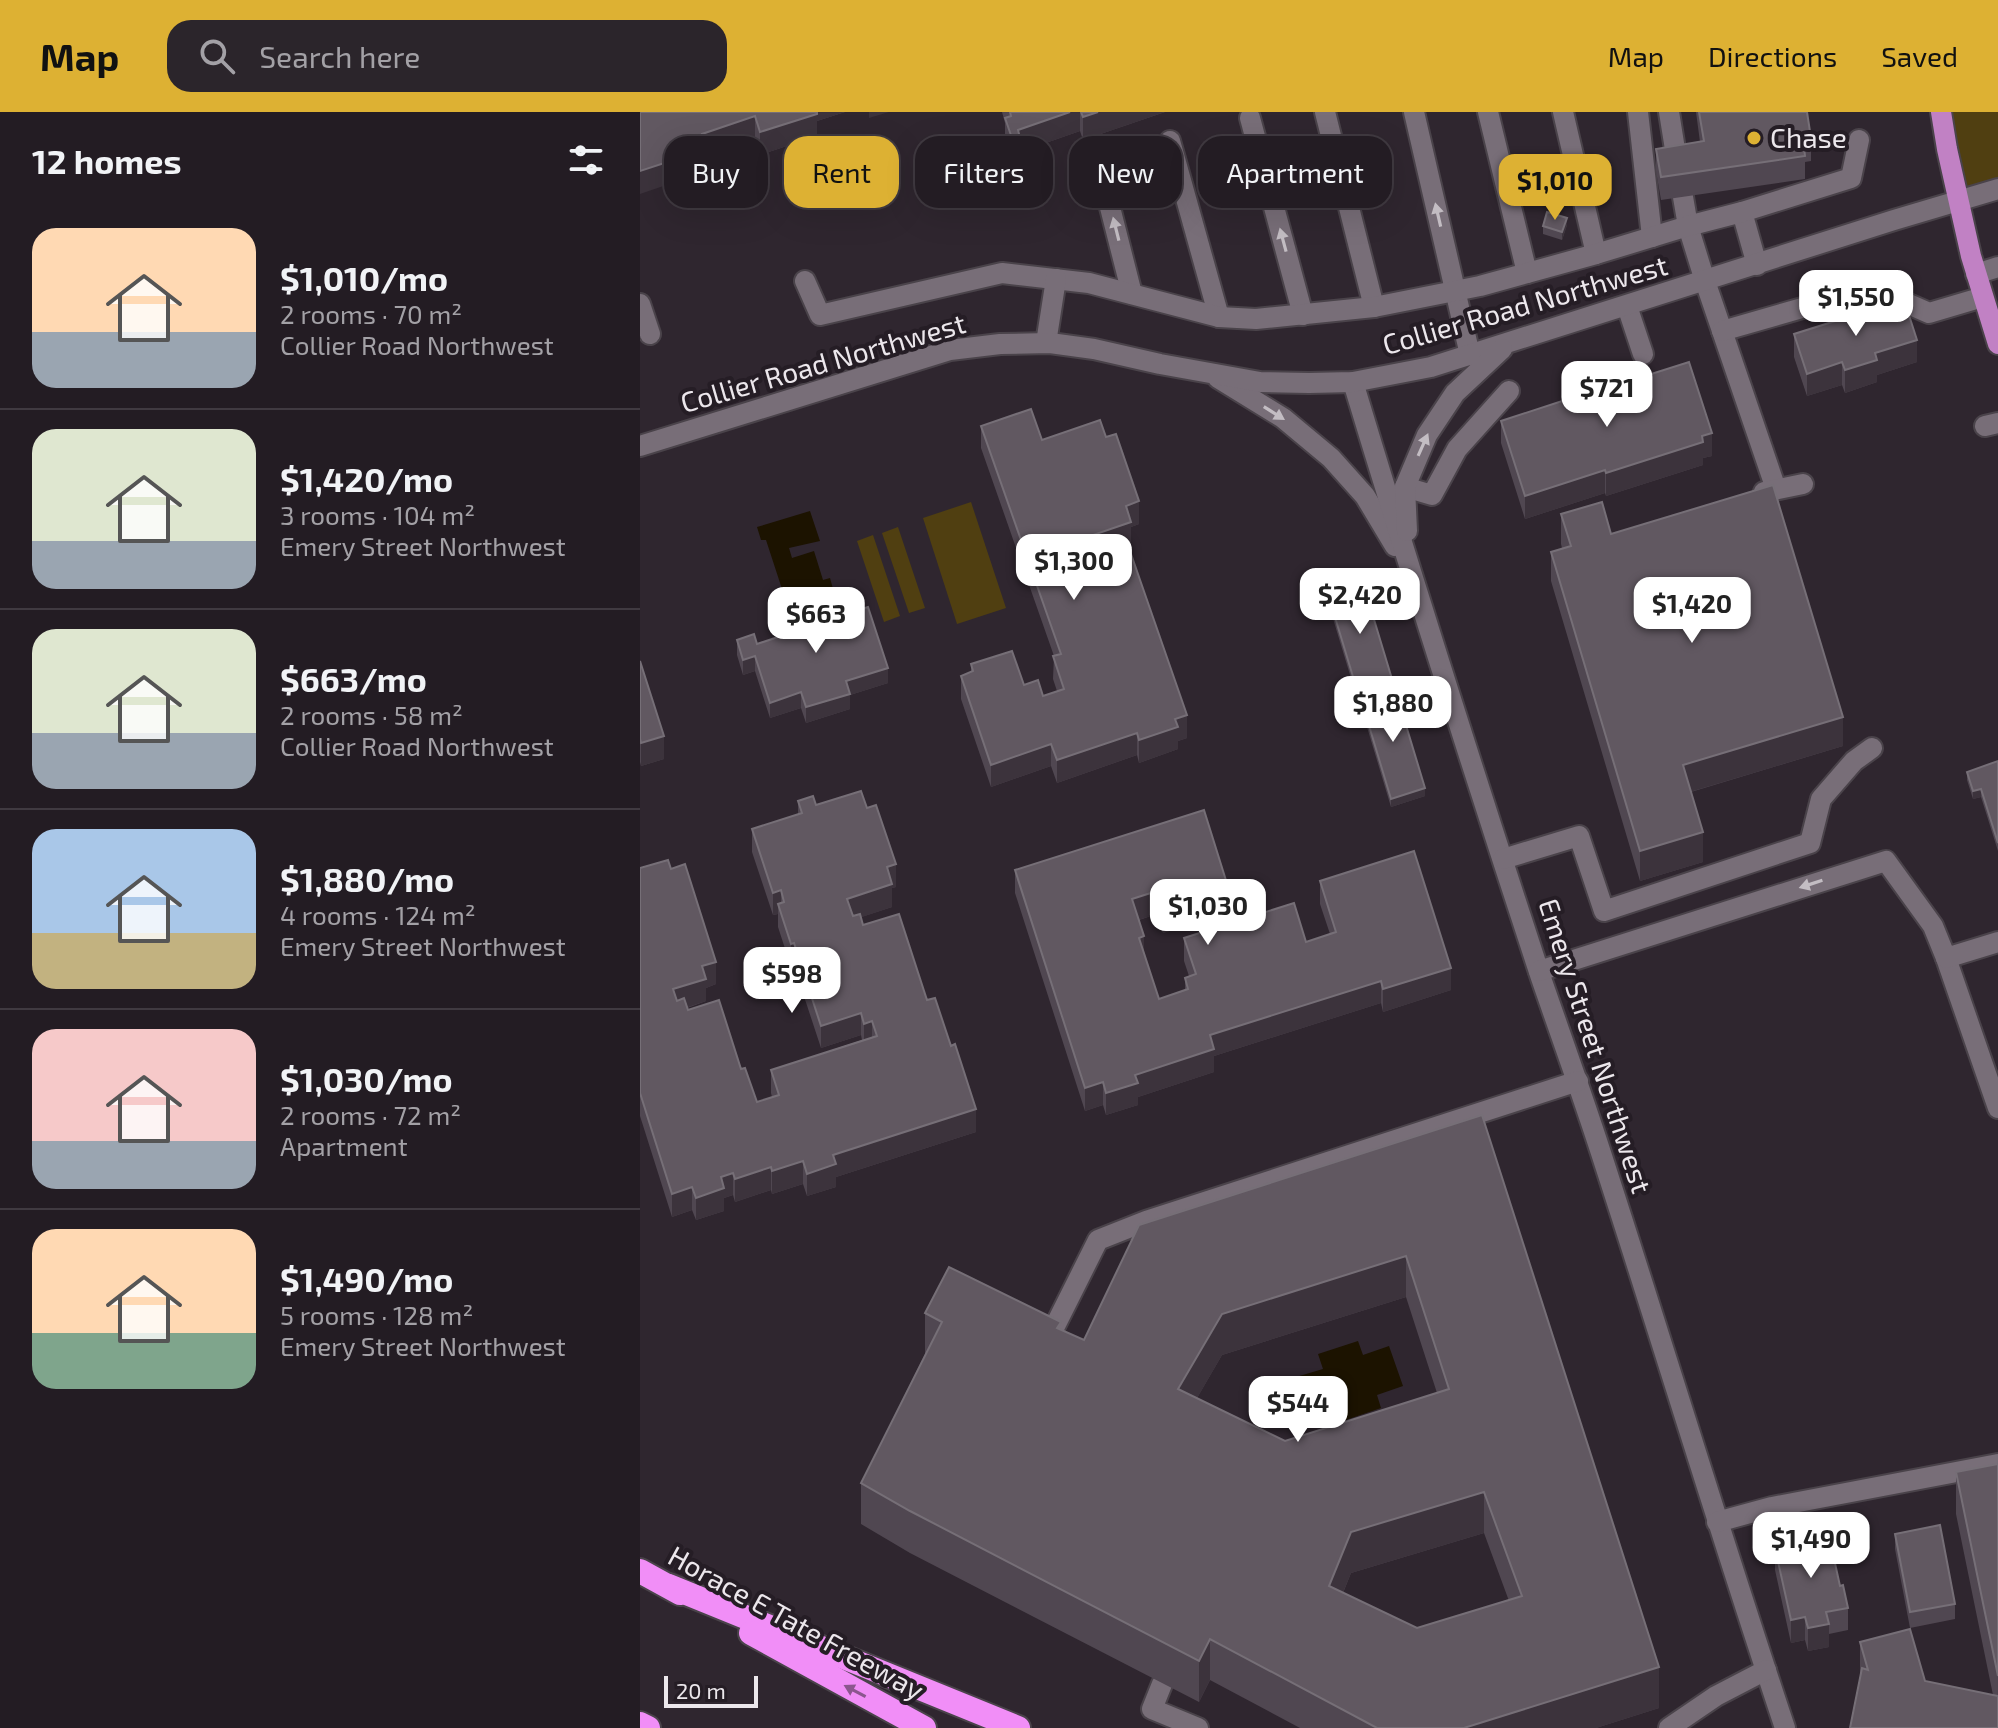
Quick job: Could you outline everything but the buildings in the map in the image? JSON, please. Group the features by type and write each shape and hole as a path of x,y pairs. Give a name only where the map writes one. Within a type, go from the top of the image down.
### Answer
{"highway":[{"name":"Horace E Tate Freeway","path":"640,1571 924,1728"},
{"path":"669,1586 1018,1728"},
{"path":"640,1724 648,1728"}],"main road":[{"path":"1941,112 1958,201 1998,344"}],"street":[{"path":"1325,112 1374,307"},
{"path":"1414,112 1470,355"},
{"path":"1488,112 1527,273"},
{"path":"1563,112 1596,254"},
{"path":"1638,112 1652,237"},
{"path":"1669,112 1678,168"},
{"path":"1250,118 1303,315"},
{"path":"805,281 820,315 1002,273 1089,283 1219,317 1256,319 1374,307 1527,273 1851,178 1859,140"},
{"path":"1182,184 1219,317"},
{"name":"Collier Road Northwest","path":"640,446 950,350 1000,344 1046,343 1094,349 1260,382 1353,382 1431,367 1998,189"},
{"path":"1683,197 1688,226 1705,281 1776,489"},
{"path":"1110,208 1132,294"},
{"path":"1742,212 1757,265"},
{"path":"1976,274 1998,267"},
{"path":"1046,343 1056,279"},
{"path":"1722,331 1872,288 1929,313 1983,297"},
{"path":"640,304 650,334"},
{"path":"1627,306 1643,354"},
{"path":"1411,575 1405,487 1427,435 1455,393 1508,343"},
{"path":"1207,372 1283,418 1331,458 1365,496 1411,575"},
{"name":"Emery Street Northwest","path":"1353,382 1411,575 1539,971 1578,1081 1785,1728"},
{"path":"1405,487 1432,495 1457,449 1509,391"},
{"path":"1744,495 1803,484"},
{"path":"1503,859 1579,836 1604,911 1810,843 1821,799 1854,761 1872,748"},
{"path":"1539,971 1886,861 1933,926 1998,1108"},
{"path":"1946,958 1998,942"},
{"path":"1041,1353 1098,1240 1146,1221 1578,1081"},
{"path":"1717,1522 1772,1507 1998,1464"},
{"path":"1669,1728 1716,1696 1766,1670"},
{"path":"1162,1684 1152,1709 1198,1728"}],"shaded area":[{"path":"1942,112 1998,112 1998,189 1958,201"},
{"path":"971,502 1006,608 957,624 923,518"},
{"path":"810,511 820,541 789,548 792,558 814,551 823,580 830,578 835,596 785,612 778,590 782,589 766,540 761,540 757,527"},
{"path":"898,527 925,608 909,613 882,533"},
{"path":"873,535 900,616 884,622 857,541"},
{"path":"1358,1341 1363,1355 1389,1346 1403,1386 1377,1395 1381,1408 1340,1422 1335,1409 1309,1417 1296,1377 1323,1369 1318,1354"}],"place":[{"name":"Chase","path":"1754,138"}]}
